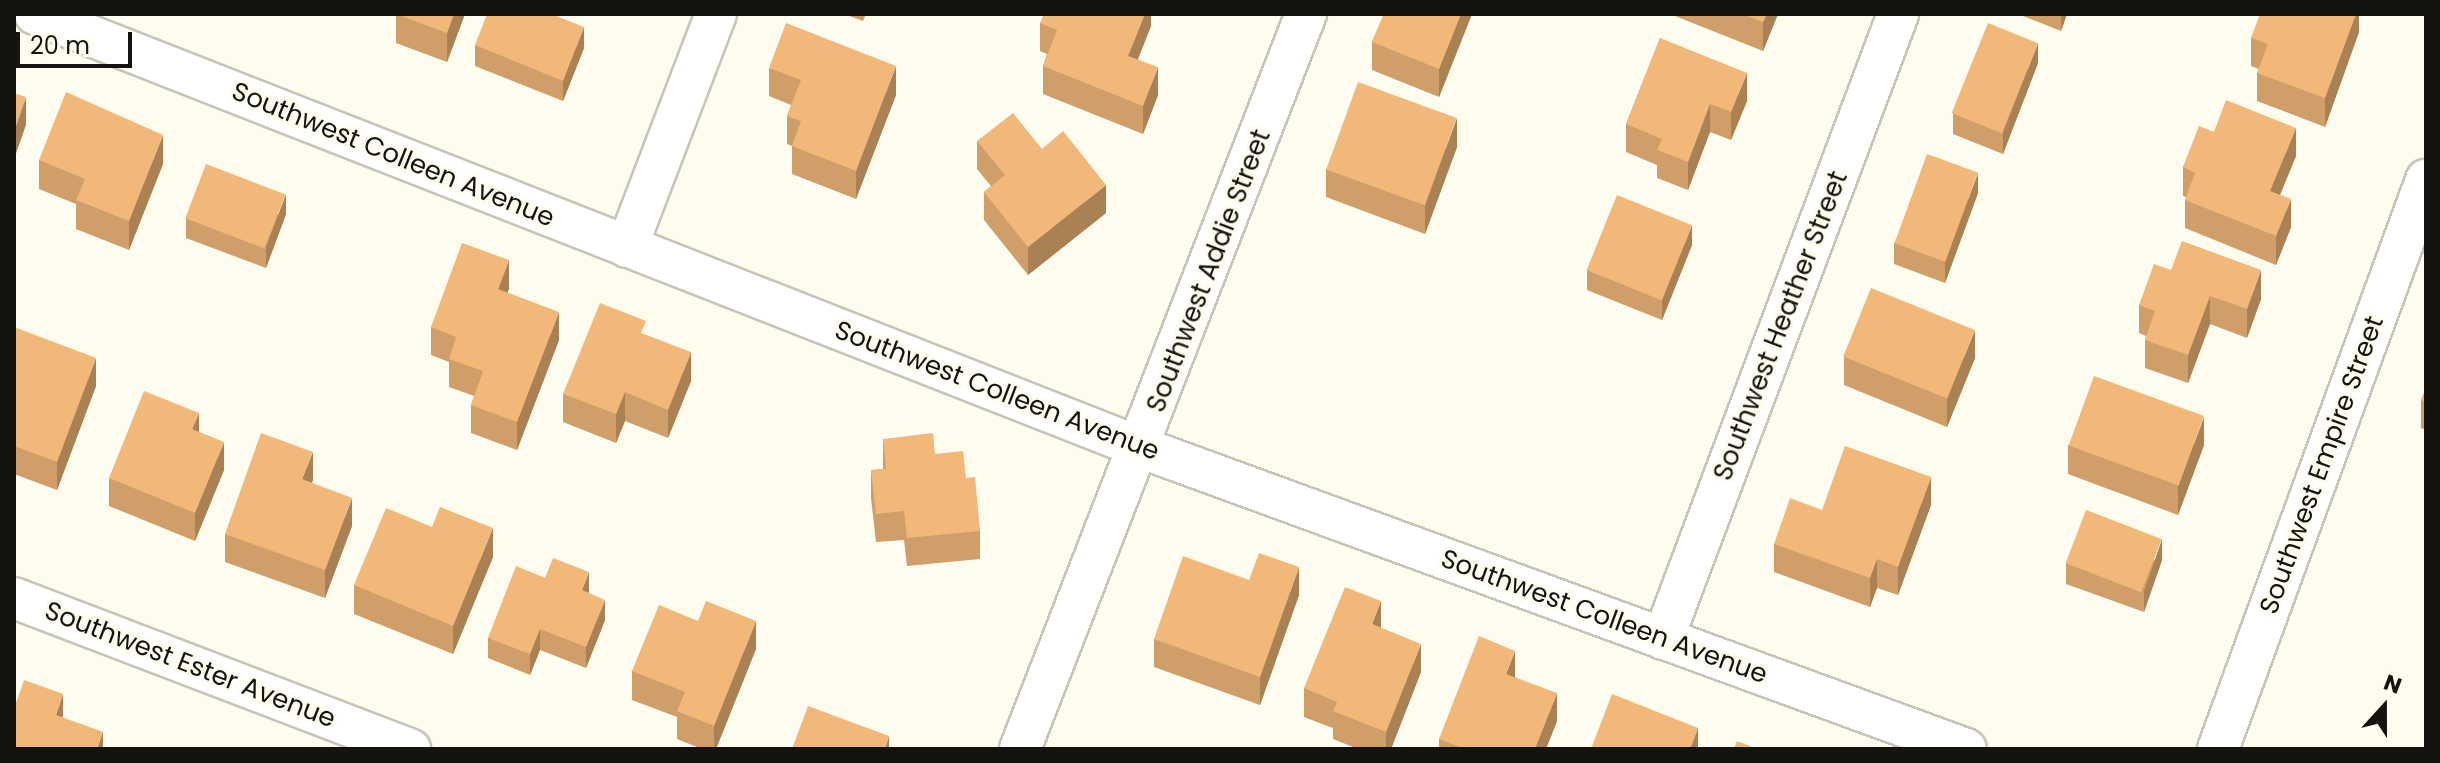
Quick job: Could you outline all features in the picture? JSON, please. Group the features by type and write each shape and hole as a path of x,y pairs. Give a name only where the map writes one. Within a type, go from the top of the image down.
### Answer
{"street":[{"name":"Southwest Colleen Avenue","path":"35,14 116,28 627,247 1142,448 1966,749"},
{"path":"627,247 716,14"},
{"name":"Southwest Addie Street","path":"1020,749 1142,448 1306,14"},
{"name":"Southwest Heather Street","path":"1663,639 1898,14"},
{"name":"Southwest Empire Street","path":"2218,749 2426,180"},
{"name":"Southwest Ester Avenue","path":"14,598 410,749"}],"building":[{"path":"396,14 454,14 447,33"},
{"path":"487,14 551,14 584,27 563,81 475,45"},
{"path":"1044,14 1145,14 1128,56 1158,67 1143,106 1043,66 1057,30 1040,23"},
{"path":"1384,14 1461,14 1439,69 1372,42"},
{"path":"1742,14 1767,14 1763,22"},
{"path":"2260,14 2356,14 2325,98 2257,73 2268,44 2251,38"},
{"path":"786,23 896,66 856,171 792,146 801,121 787,116 801,80 769,68"},
{"path":"1988,23 2038,43 2002,133 1952,113"},
{"path":"1660,38 1747,73 1731,112 1710,104 1688,162 1657,150 1662,139 1626,124"},
{"path":"1358,82 1457,118 1425,205 1326,169"},
{"path":"66,92 163,135 129,221 76,200 85,179 39,160"},
{"path":"14,93 26,97 14,131"},
{"path":"2226,100 2296,128 2270,191 2291,199 2276,236 2185,200 2195,173 2183,167 2199,126 2214,132"},
{"path":"1013,113 1042,149 1063,131 1106,185 1028,247 984,192 1005,175 977,141"},
{"path":"1927,154 1978,172 1945,262 1895,243"},
{"path":"206,164 285,194 265,249 185,218"},
{"path":"1617,195 1692,225 1662,300 1587,270"},
{"path":"2182,241 2261,270 2247,309 2210,296 2188,355 2145,340 2155,311 2139,305 2154,264 2171,270"},
{"path":"462,243 509,260 498,289 559,312 517,422 471,405 483,371 449,359 456,337 431,327"},
{"path":"1871,288 1975,330 1947,399 1843,357"},
{"path":"600,303 646,321 641,333 691,352 668,410 625,392 616,414 563,394"},
{"path":"14,327 96,358 57,462 14,446"},
{"path":"2094,376 2204,416 2179,486 2069,446"},
{"path":"144,391 199,413 192,429 224,442 195,513 109,478"},
{"path":"261,433 313,452 302,479 352,498 325,570 225,534"},
{"path":"933,433 935,454 963,451 966,478 975,477 980,531 907,538 904,511 876,514 871,470 886,469 883,439"},
{"path":"1845,446 1931,477 1898,567 1877,559 1870,578 1774,544 1790,498 1822,510"},
{"path":"440,507 493,528 453,626 354,585 386,508 432,527"},
{"path":"2086,510 2162,539 2141,592 2066,563"},
{"path":"1259,553 1299,567 1260,677 1154,639 1183,556 1249,580"},
{"path":"553,558 589,572 582,590 605,600 586,647 540,629 530,654 488,638 516,566 545,578"},
{"path":"1345,587 1381,601 1372,624 1421,644 1386,732 1333,711 1337,702 1304,688"},
{"path":"706,601 756,621 714,726 677,711 685,692 632,671 659,605 698,621"},
{"path":"1479,636 1515,651 1506,674 1557,693 1535,749 1465,749 1439,739"},
{"path":"24,680 63,694 56,715 103,732 97,749 14,749 14,709"},
{"path":"1612,694 1698,728 1690,749 1591,749"},
{"path":"808,706 889,736 885,749 792,749"},
{"path":"1737,741 1757,749 1734,749"}]}
